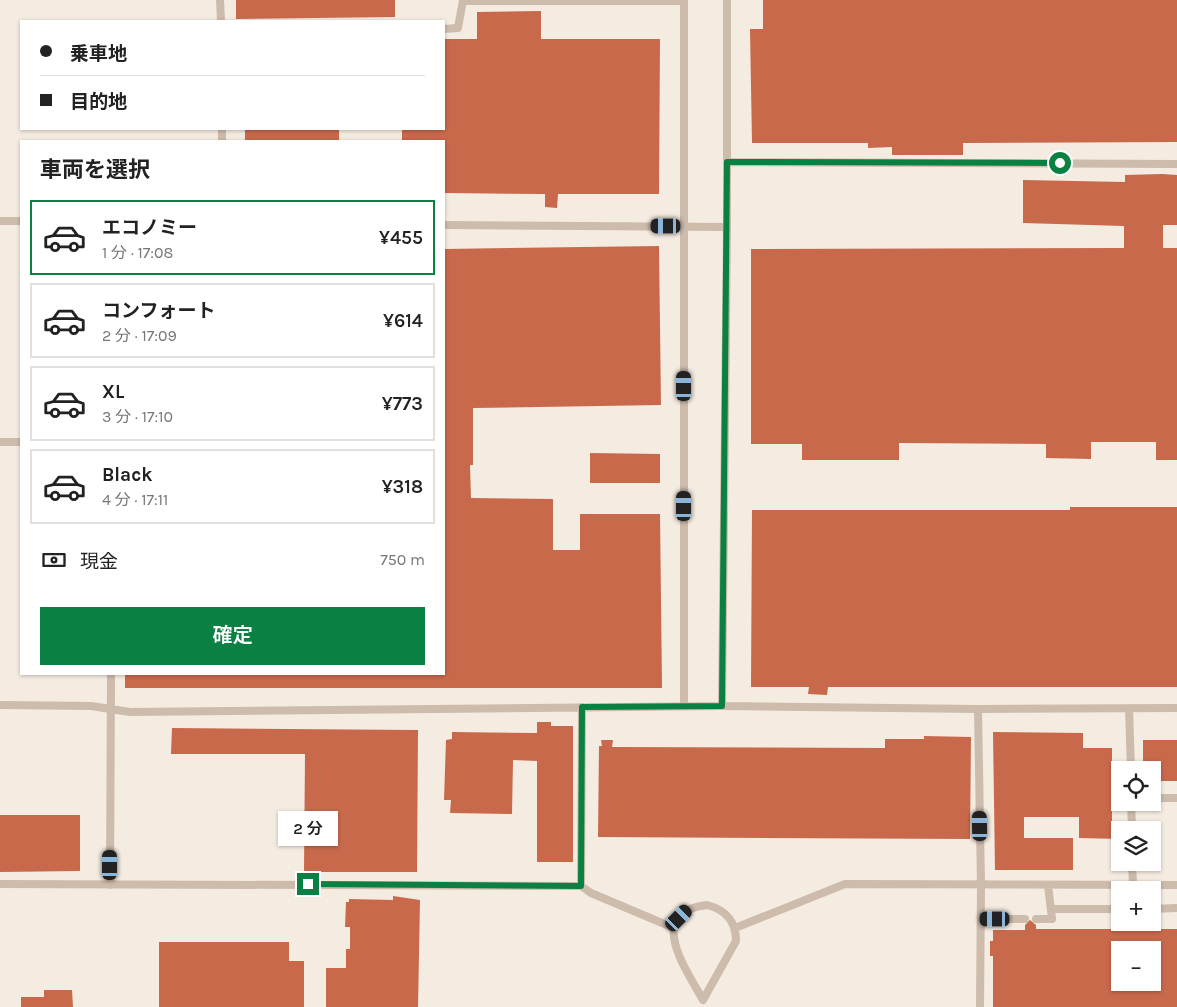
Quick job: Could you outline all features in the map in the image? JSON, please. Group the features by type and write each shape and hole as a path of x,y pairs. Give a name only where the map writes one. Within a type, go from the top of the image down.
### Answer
{"lane":[{"path":"220,0 221,20"},
{"path":"445,29 458,28 463,1 684,0 684,706"},
{"path":"722,706 727,227 727,0"},
{"path":"727,162 1177,164"},
{"path":"0,221 20,221"},
{"path":"445,225 727,227"},
{"path":"0,442 20,442"},
{"path":"110,885 111,675"},
{"path":"0,705 91,706 130,712 684,706 978,709 1177,708"},
{"path":"581,886 582,707"},
{"path":"1129,708 1131,761"},
{"path":"978,709 981,885 980,1007"},
{"path":"1161,798 1177,798"},
{"path":"0,884 581,886 591,893 674,928"},
{"path":"735,928 846,884 1111,885"},
{"path":"1036,919 1052,919 1048,885"},
{"path":"1161,885 1177,885"},
{"path":"707,905 726,913 735,928 736,941 703,1004 675,949 674,928 686,911 696,906 707,905"},
{"path":"1161,908 1177,908"},
{"path":"1051,909 1111,909"},
{"path":"981,919 1025,919"}],"building":[{"path":"236,0 395,0 395,17 236,19"},
{"path":"763,0 1177,0 1177,142 963,143 963,155 892,155 892,147 868,148 868,143 752,143 750,29 763,29"},
{"path":"541,11 541,39 660,39 659,194 558,194 557,208 545,207 545,194 445,193 445,140 402,140 402,130 445,130 445,39 477,39 477,12"},
{"path":"245,130 339,130 339,140 245,140"},
{"path":"1125,175 1177,175 1177,225 1163,225 1163,248 1177,248 1177,460 1156,460 1156,442 1091,442 1091,459 1046,458 1046,444 899,443 899,460 802,460 802,444 751,444 751,249 1124,248 1124,226 1023,223 1023,180 1125,182"},
{"path":"659,246 661,405 473,408 473,465 470,465 471,498 553,499 553,550 580,550 580,514 660,514 662,688 125,688 125,675 445,675 445,249"},
{"path":"590,453 660,454 660,483 590,483"},
{"path":"1070,507 1177,507 1177,687 828,687 827,695 808,694 809,687 751,687 752,510 1070,510"},
{"path":"537,722 551,722 551,726 573,726 573,862 537,862 537,761 513,760 512,814 450,813 451,800 444,800 446,740 452,739 452,732 537,733"},
{"path":"172,728 418,730 417,872 304,872 305,754 171,754"},
{"path":"993,732 1083,733 1083,748 1112,748 1111,839 1079,838 1079,817 1024,817 1024,838 1073,838 1073,870 995,870"},
{"path":"924,736 971,737 970,839 598,837 599,746 602,746 601,740 613,740 612,747 885,748 885,739 924,739"},
{"path":"1143,740 1177,740 1177,781 1161,781 1161,761 1143,761"},
{"path":"0,815 80,815 80,871 0,872"},
{"path":"393,896 420,900 418,1007 326,1007 326,968 346,968 346,949 350,949 350,927 345,927 346,902 349,902 349,899 393,900"},
{"path":"1030,920 1036,925 1036,929 1161,931 1161,929 1177,929 1177,1007 993,1007 993,956 990,956 990,941 993,941 993,930 1025,930 1025,925"},
{"path":"159,942 289,942 289,961 304,961 304,1007 159,1007"},
{"path":"44,990 72,990 73,1007 21,1007 21,997 44,997"}],"route":[{"path":"308,884 581,886 582,707 722,706 727,162 1060,163"}]}
